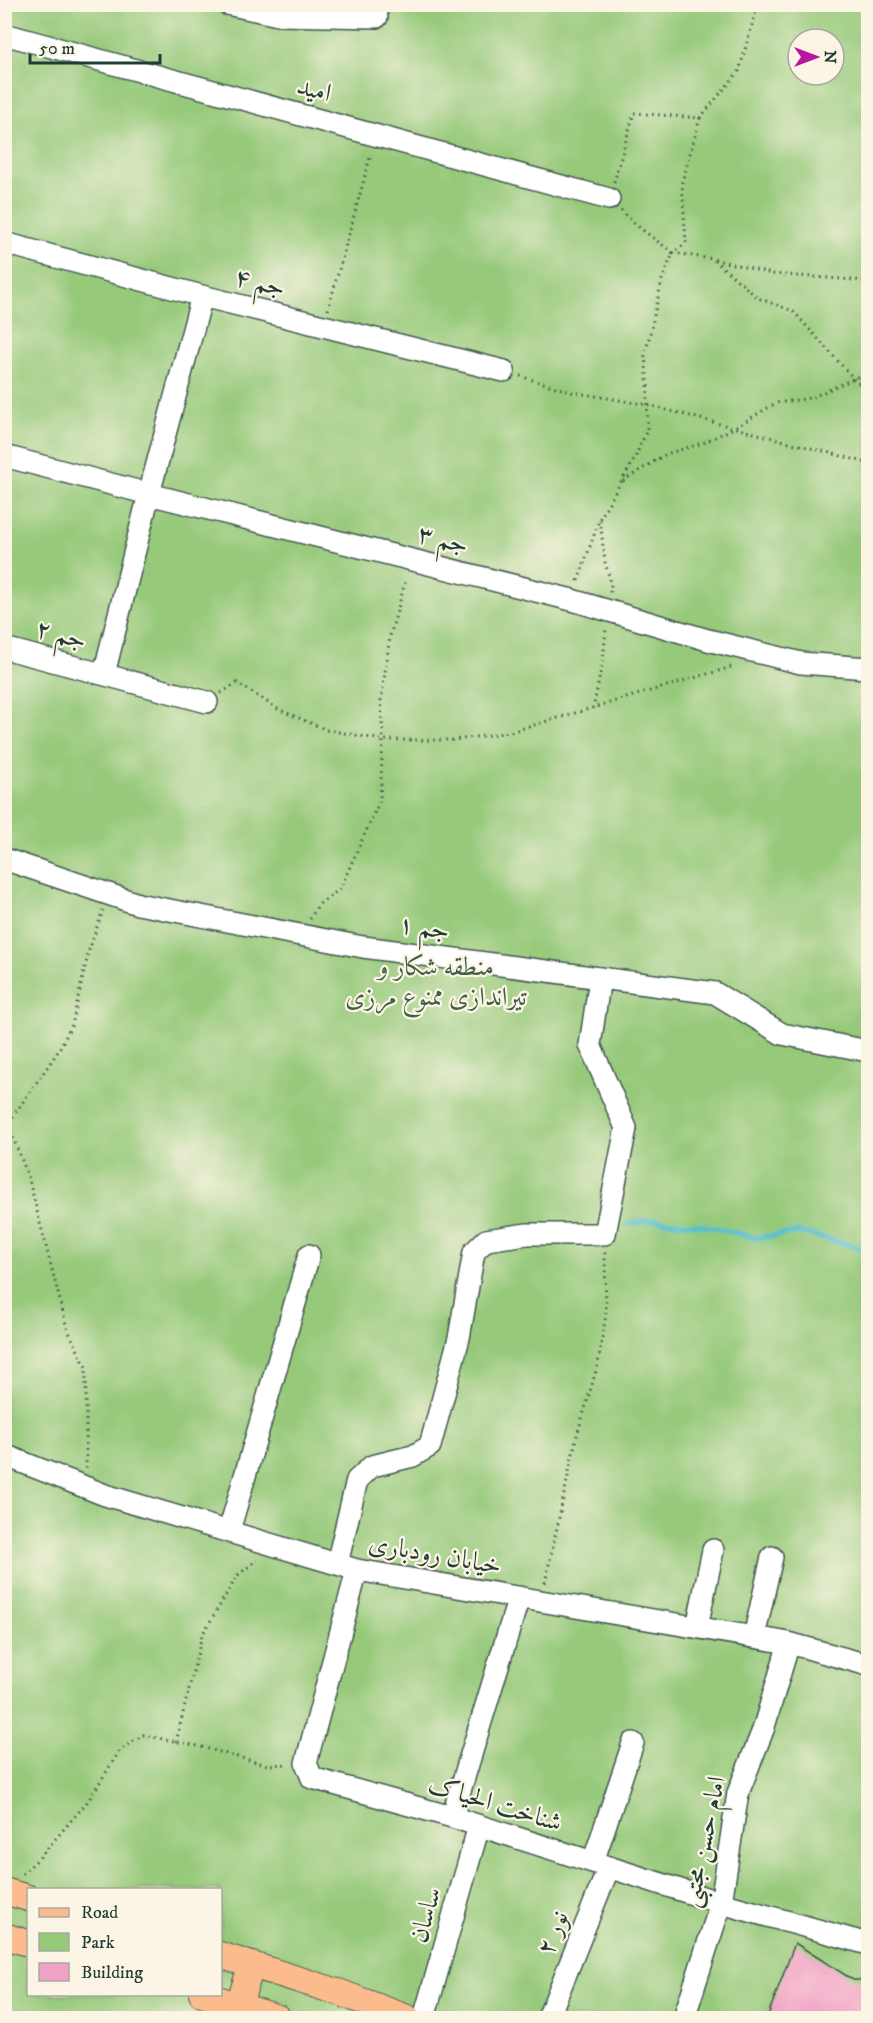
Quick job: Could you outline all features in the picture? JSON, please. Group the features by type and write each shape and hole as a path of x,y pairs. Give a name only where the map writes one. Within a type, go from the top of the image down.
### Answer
{"main road":[{"path":"4,1936 27,1943"},
{"path":"222,1956 341,1993 407,2019"},
{"path":"237,2012 252,1965"},
{"path":"204,1996 237,2012 278,2019"}],"street":[{"path":"228,4 278,15 377,17"},
{"name":"امید","path":"4,34 609,199"},
{"name":"جم ۴","path":"4,243 202,296 504,371"},
{"path":"104,674 202,296"},
{"name":"جم ۳","path":"4,456 572,600 708,640 801,663 868,668"},
{"name":"جم ۲","path":"4,648 207,702"},
{"name":"جم ۱","path":"4,859 138,904 363,947 715,993 782,1034 868,1051"},
{"path":"337,1564 357,1480 372,1466 414,1456 430,1446 459,1338 474,1252 486,1240 527,1234 605,1234 626,1128 590,1045 600,978"},
{"path":"229,1531 309,1255"},
{"name":"خیابان رودباری","path":"4,1455 105,1496 357,1570 754,1636 789,1643 868,1665"},
{"path":"697,1627 713,1550"},
{"path":"754,1636 772,1557"},
{"path":"306,1763 357,1570"},
{"path":"452,1817 519,1597"},
{"name":"امام حسن مجتبی","path":"684,2019 721,1903 738,1793 763,1730 789,1643"},
{"name":"نور ٢","path":"548,2019 601,1865 633,1743"},
{"name":"شناخت الحیاک","path":"306,1763 312,1778 452,1817 721,1903 868,1944"},
{"name":"ساسان","path":"424,2019 479,1826"}],"path":[{"path":"572,600 600,518 634,460 647,430 648,386 645,356 662,280 673,253 686,243 682,182 700,118 739,70 758,4"},
{"path":"700,118 634,113 609,199 636,225 673,253 713,259 772,274 868,281"},
{"path":"324,326 376,135"},
{"path":"713,259 758,298 794,311 854,380 868,391"},
{"path":"504,371 572,392 648,405 868,463"},
{"path":"621,482 666,454 703,443 776,403 811,398 868,372"},
{"path":"301,935 318,905 340,889 380,800 383,740 381,701 390,636 411,560"},
{"path":"207,702 237,683 278,709 327,730 383,740 454,740 510,732 740,665"},
{"path":"9,1122 57,1053 72,1025 89,950 109,894"},
{"path":"4,1115 9,1122 28,1176 67,1328 86,1367 86,1488"},
{"path":"541,1600 576,1439 598,1364 606,1314 605,1234"},
{"path":"176,1742 202,1635 238,1575 275,1545"},
{"path":"18,1888 39,1858 88,1801 120,1750 142,1735 267,1765 306,1763"}],"green space":[{"name":"منطقه شکار و تیراندازی ممنوع مرزی","path":"5,5 868,5 868,2018 5,2018"}],"building":[{"path":"795,1943 853,1980 868,1980 868,2018 767,2018"}],"waterway":[{"path":"628,1224 654,1220 703,1225 756,1238 800,1232 868,1250"}]}
